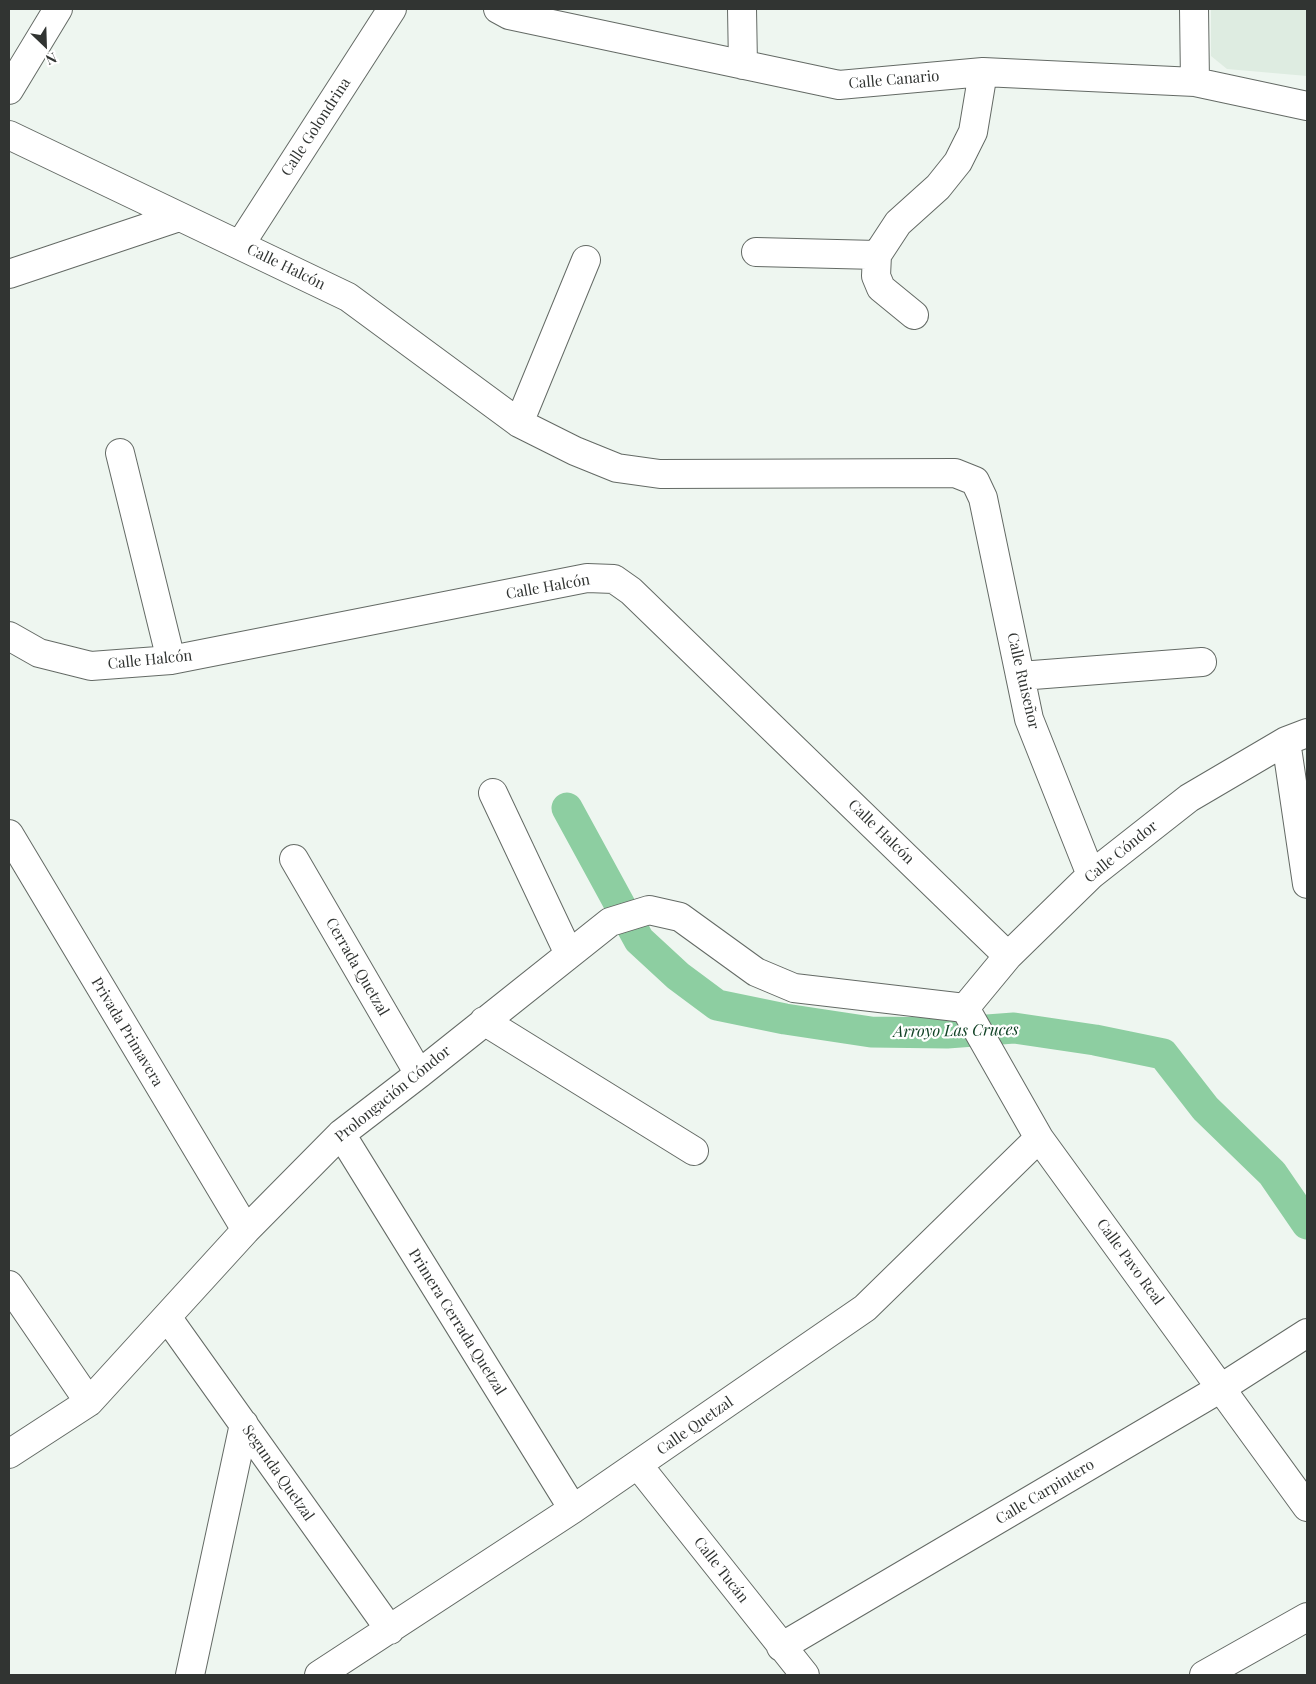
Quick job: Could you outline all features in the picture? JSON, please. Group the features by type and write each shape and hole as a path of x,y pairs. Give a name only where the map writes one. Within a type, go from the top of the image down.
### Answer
{"street":[{"path":"9,90 58,9"},
{"name":"Calle Golondrina","path":"240,245 392,9"},
{"name":"Calle Canario","path":"498,9 509,15 839,85 983,72 1195,82 1307,106"},
{"path":"742,9 743,65"},
{"path":"1194,9 1195,82"},
{"path":"914,314 881,288 876,276 877,255 898,223 938,187 958,162 973,132 983,72"},
{"name":"Calle Halcón","path":"9,135 348,297 519,423 575,451 617,468 660,474 955,473 975,480"},
{"path":"9,274 179,217"},
{"path":"756,252 877,255"},
{"path":"519,423 586,260"},
{"path":"120,453 171,660"},
{"name":"Calle Ruiseñor","path":"975,480 983,498 1029,719 1091,875"},
{"name":"Calle Halcón","path":"9,636 39,653 91,666 171,660 587,578 614,579 631,591 1008,956"},
{"path":"1020,676 1202,662"},
{"path":"1297,737 1307,884"},
{"name":"Calle Cóndor","path":"969,1014 1008,956 1091,875 1189,798 1297,737"},
{"path":"493,792 569,954"},
{"name":"Privada Primavera","path":"9,834 246,1230"},
{"name":"Cerrada Quetzal","path":"294,859 419,1074"},
{"name":"Prolongación Cóndor","path":"9,1454 89,1402 246,1230 341,1134 610,922 649,910 680,917 756,972 794,988 969,1014"},
{"name":"Calle Pavo Real","path":"969,1014 1039,1138 1307,1507"},
{"path":"484,1021 694,1151"},
{"name":"Primera Cerrada Quetzal","path":"341,1134 573,1509"},
{"name":"Calle Quetzal","path":"319,1675 573,1509 866,1308 1039,1138"},
{"path":"9,1286 89,1402"},
{"name":"Segunda Quetzal","path":"167,1317 390,1630"},
{"name":"Calle Carpintero","path":"781,1647 1222,1388 1307,1334"},
{"path":"190,1675 244,1424"},
{"name":"Calle Tucán","path":"638,1465 804,1675"},
{"path":"1204,1675 1307,1617"}],"shaded area":[{"path":"1211,9 1307,9 1307,76 1227,69 1211,56"}],"waterway":[{"name":"Arroyo Las Cruces","path":"567,808 639,940 678,976 717,1005 785,1019 871,1032 947,1033 1014,1028 1095,1040 1163,1054 1205,1108 1272,1173 1307,1224"}]}
